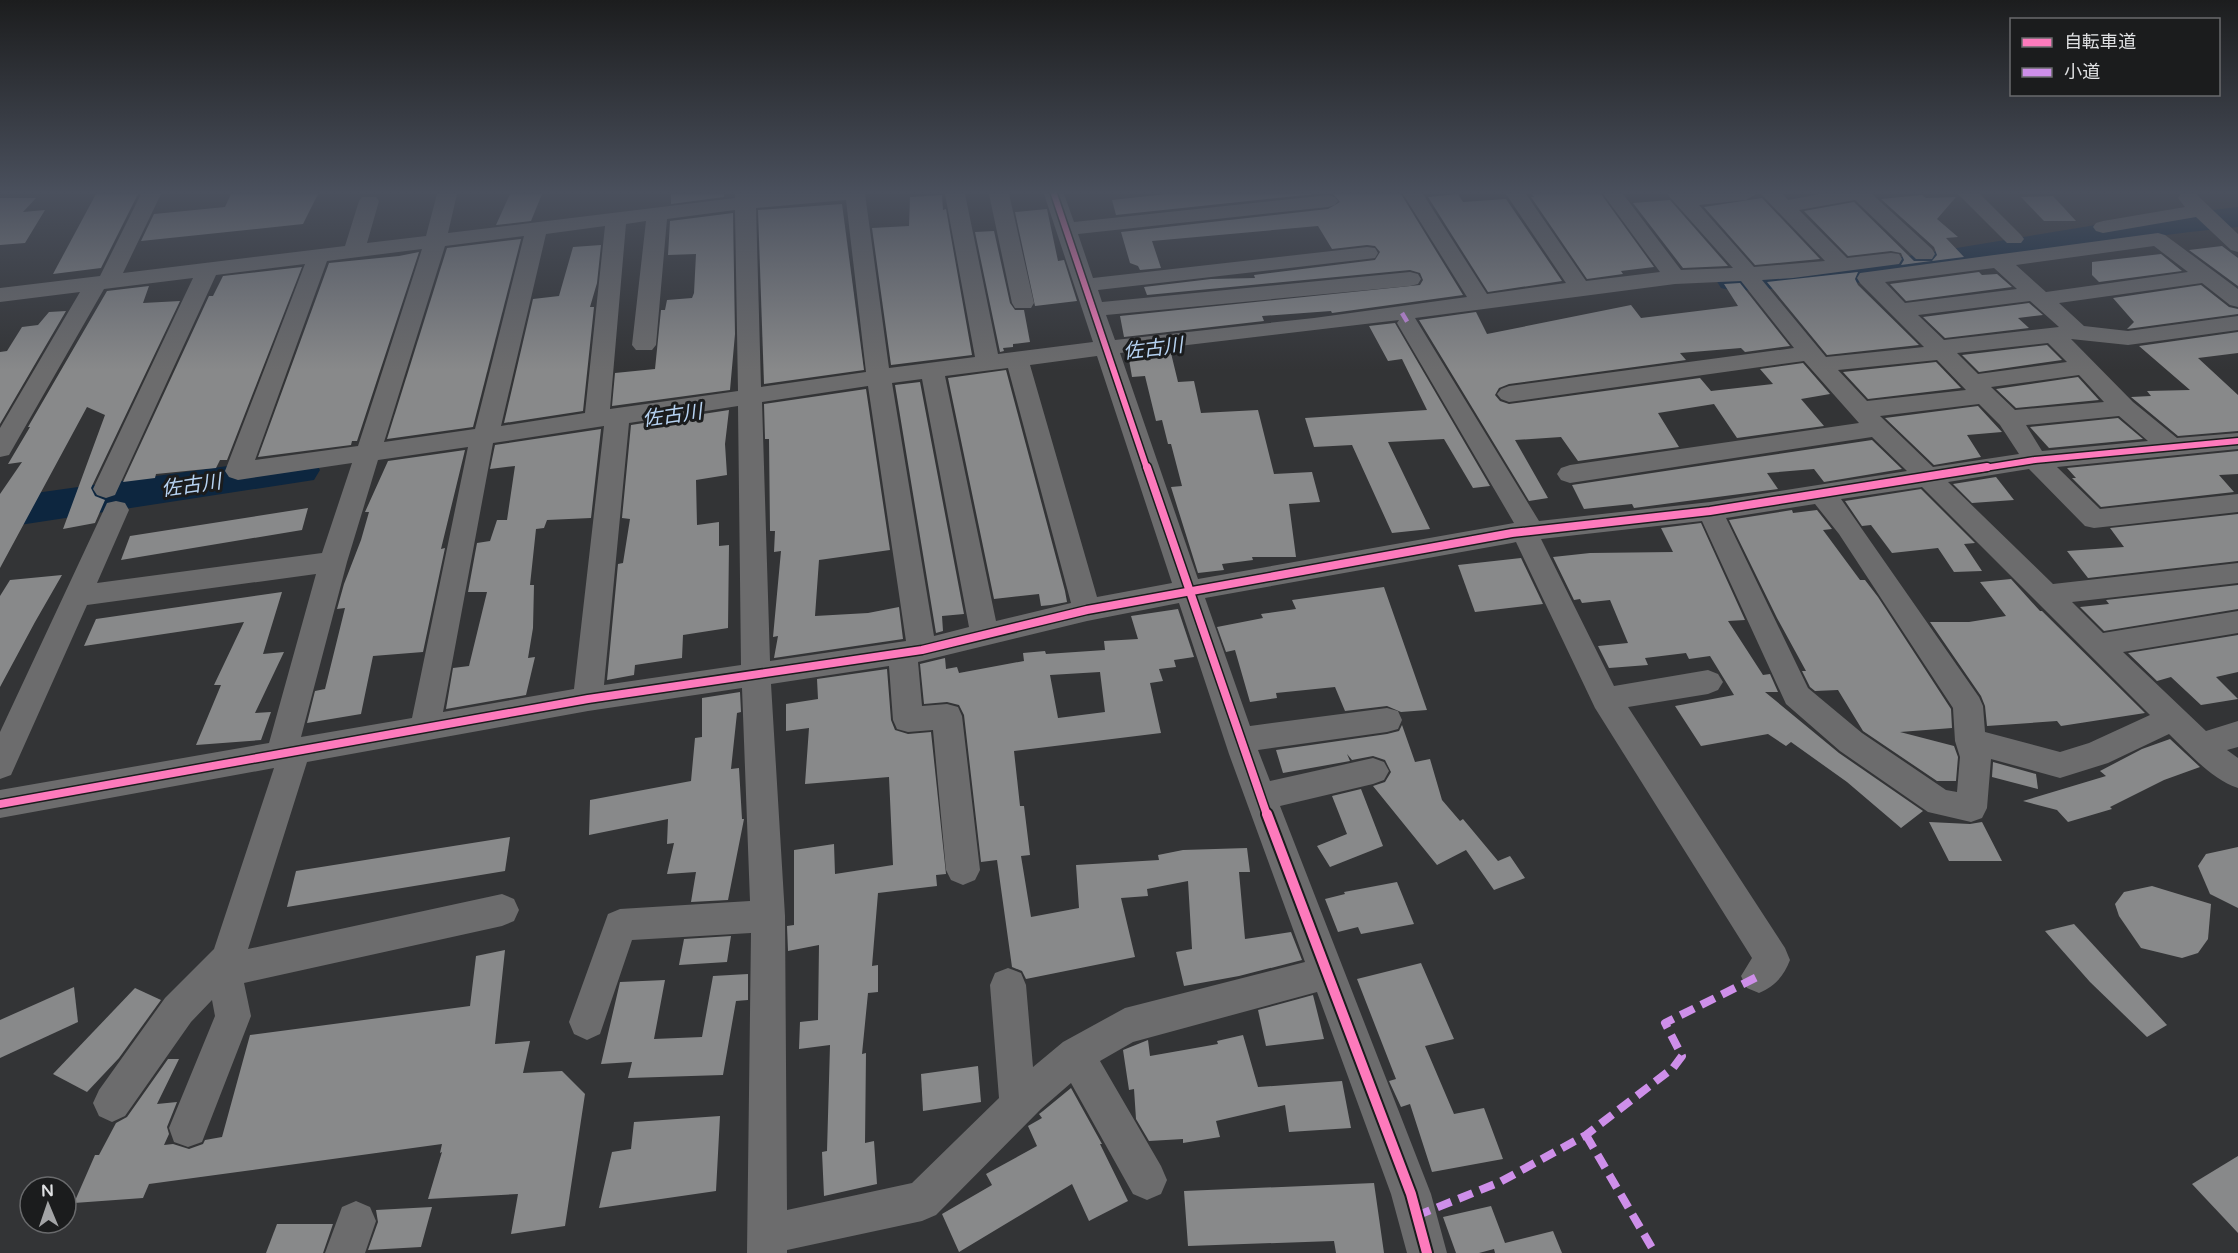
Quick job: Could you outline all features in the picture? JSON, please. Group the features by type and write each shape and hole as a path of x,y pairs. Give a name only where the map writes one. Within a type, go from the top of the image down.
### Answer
{"street":[{"path":"0,449 119,252"},
{"path":"0,295 333,252"},
{"path":"188,1128 232,1016 226,965 287,755 333,562 432,252"},
{"path":"425,729 483,440 531,252"},
{"path":"588,699 611,420 615,252"},
{"path":"644,345 653,252"},
{"path":"746,252 756,675 768,916 767,1244 922,1201 1018,1105 1076,1055 1125,1026 1327,973"},
{"path":"862,252 880,381 912,651 908,720 947,716 963,870"},
{"path":"967,252 988,363"},
{"path":"1012,252 1023,303"},
{"path":"1074,252 1187,591 1261,797 1411,1194 1428,1253"},
{"path":"1448,252 1482,308"},
{"path":"1556,252 1580,288"},
{"path":"1657,252 1675,277"},
{"path":"1730,252 1815,359 1870,419 2097,645 2201,745 2238,775"},
{"path":"1829,252 1842,266"},
{"path":"320,254 238,471 367,458 748,399 933,375 988,363 1018,364 1314,326 1707,286 1933,252"},
{"path":"2038,252 1999,261 1868,278 1979,388 2009,420 2034,460 2094,519 2238,503"},
{"path":"2176,252 2238,300"},
{"path":"1085,285 1367,254"},
{"path":"1999,261 2038,296 2087,367 2124,408 2169,445"},
{"path":"0,766 77,596 111,500 208,268"},
{"path":"1901,310 2206,276"},
{"path":"1482,308 1580,288 1675,277 1750,279"},
{"path":"1093,310 1410,279"},
{"path":"1408,323 1527,530 1606,699 1773,960 1759,976"},
{"path":"1509,394 1815,359 1942,350 2065,333 2128,338 2238,323"},
{"path":"1018,364 1087,610"},
{"path":"1570,474 1870,419 1979,388 2087,367"},
{"path":"933,375 985,636"},
{"path":"2009,420 2124,408"},
{"path":"0,804 287,755 588,699 912,651 985,636 1087,610 1527,530 1710,511 2034,460 2169,445 2238,441"},
{"path":"1710,511 1797,696 1851,742 1939,802 1971,808 1976,757 1970,741 1968,706 1848,527 1821,493"},
{"path":"77,596 333,562"},
{"path":"2046,595 2238,573"},
{"path":"2097,645 2238,622"},
{"path":"1606,699 1708,682"},
{"path":"1970,741 2060,765 2097,754 2174,718"},
{"path":"1240,740 1387,720"},
{"path":"2201,745 2238,734"},
{"path":"1261,797 1373,771"},
{"path":"112,1102 178,1010 226,965 502,910"},
{"path":"586,1022 620,925 768,916"},
{"path":"1008,985 1018,1105"},
{"path":"1076,1055 1146,1180"}],"building":[{"path":"65,252 109,252 101,268 53,274"},
{"path":"419,252 357,441 352,441 351,445 258,457 329,263"},
{"path":"446,252 518,252 473,427 387,439"},
{"path":"571,252 600,252 597,283 590,307 594,307 583,411 504,423 533,299 559,296"},
{"path":"668,252 734,252 735,334 730,390 612,406 615,373 655,369 661,310 665,310 667,300 692,298 694,293 696,254 668,255"},
{"path":"759,252 848,252 864,370 764,384"},
{"path":"875,252 954,252 972,355 891,365"},
{"path":"979,252 999,252 1010,303 1015,310 1024,310 1030,342 1013,344 1013,347 1003,348 1004,351 1000,352"},
{"path":"1024,252 1056,252 1058,261 1064,260 1077,301 1035,306"},
{"path":"1127,252 1156,252 1161,268 1140,270 1138,266 1130,263"},
{"path":"1380,252 1437,252 1463,295 1332,313 1331,311 1262,316 1264,321 1124,337 1120,316 1420,285 1423,280 1420,273 1410,270 1147,295 1144,287 1211,279 1255,278 1254,275 1375,260"},
{"path":"1463,252 1543,252 1562,281 1488,292"},
{"path":"1569,252 1643,252 1654,267 1621,271 1623,274 1587,279"},
{"path":"1671,252 1716,252 1728,266 1683,268"},
{"path":"1744,252 1814,252 1820,259 1755,265"},
{"path":"1845,252 1878,252 1848,256"},
{"path":"1898,252 1905,252 1914,261 1931,261 1901,265 1904,260"},
{"path":"1936,252 1960,252 1964,257 1932,261 1937,255"},
{"path":"2192,252 2231,252 2238,258 2238,286"},
{"path":"2161,254 2182,271 2099,282 2092,275 2092,262"},
{"path":"302,267 227,460 220,460 216,468 156,474 155,478 123,482 209,296 213,296 223,276"},
{"path":"1858,272 1855,279 1858,285 1919,345 1827,355 1767,282"},
{"path":"1979,272 1982,275 1997,274 2012,287 1906,301 1890,284"},
{"path":"1740,283 1790,346 1745,352 1741,348 1680,353 1686,360 1509,384 1499,388 1495,395 1500,401 1509,404 1700,378 1711,391 1773,384 1760,369 1803,363 1830,394 1801,399 1824,426 1737,438 1714,404 1658,413 1679,447 1578,461 1561,437 1515,440 1548,498 1529,501 1419,320 1476,312 1487,334 1631,305 1641,318 1738,306 1724,284"},
{"path":"2201,285 2229,307 2238,309 2238,314 2127,329 2134,322 2113,298"},
{"path":"149,286 143,303 180,301 91,488 95,496 105,500 95,523 63,529 105,415 87,407 0,568 0,494 22,462 8,464 107,291"},
{"path":"2029,303 2043,315 2018,318 2029,328 1945,338 1923,317"},
{"path":"66,311 0,424 0,352 7,351 22,327 38,325 49,312"},
{"path":"1395,323 1490,486 1473,488 1444,439 1388,442 1430,529 1392,533 1352,445 1314,447 1305,418 1427,410 1402,359 1388,361 1369,326"},
{"path":"2238,332 2238,353 2198,358 2238,395 2238,431 2178,436 2131,397 2151,396 2147,391 2190,390 2139,346"},
{"path":"2047,345 2062,360 1979,372 1962,355"},
{"path":"1170,349 1178,382 1194,381 1201,413 1258,410 1274,474 1312,472 1320,502 1289,504 1296,557 1252,557 1253,560 1222,564 1224,570 1198,573 1171,487 1182,486 1171,444 1168,444 1162,420 1156,421 1145,376 1132,377 1128,354"},
{"path":"1936,362 1961,388 1868,399 1843,372"},
{"path":"1006,370 1067,602 1041,606 1039,594 994,599 948,378"},
{"path":"2078,377 2099,400 2016,408 1996,389"},
{"path":"920,382 964,614 942,616 943,631 936,633 895,385"},
{"path":"866,389 890,550 819,560 815,616 868,613 899,607 903,639 774,658 778,636 773,637 781,551 774,552 775,531 770,531 769,439 765,439 764,404"},
{"path":"1978,406 2002,432 1967,435 1981,457 1934,465 1885,418"},
{"path":"729,410 725,444 727,475 696,480 697,525 719,522 719,546 729,545 728,628 683,635 682,658 635,665 634,675 607,680 618,564 623,563 630,519 622,518 631,425"},
{"path":"2118,418 2143,439 2049,448 2030,427"},
{"path":"601,429 591,518 547,520 544,528 536,529 530,585 534,585 533,628 528,658 535,657 526,695 446,709 453,668 469,666 487,592 468,592 477,543 490,541 497,520 507,520 515,466 490,469 495,445"},
{"path":"1872,440 1902,469 1824,482 1814,469 1767,473 1778,489 1634,508 1632,504 1584,509 1572,485"},
{"path":"465,450 441,549 445,548 423,652 373,656 361,714 307,723 315,691 325,689 345,608 337,609 369,512 365,512 388,461"},
{"path":"2238,451 2238,474 2219,475 2234,492 2101,507 2072,478 2076,478 2067,468"},
{"path":"1996,477 2014,500 1972,503 1953,484"},
{"path":"1921,489 1975,543 1964,544 1982,571 1954,572 1938,548 1892,553 1871,525 1862,526 1845,501"},
{"path":"308,508 302,530 121,560 130,536"},
{"path":"1792,510 1793,513 1817,510 1832,529 1823,530 1860,580 1865,580 1878,597 1951,709 1952,728 1900,732 1954,746 1958,757 1956,781 1937,781 1863,731 1838,690 1815,691 1810,687 1802,671 1806,671 1729,520"},
{"path":"2238,514 2238,561 2088,578 2067,551 2124,547 2110,528"},
{"path":"1701,523 1745,620 1728,621 1763,675 1770,674 1778,692 1765,692 1839,753 1923,811 1901,828 1847,782 1791,742 1786,746 1768,734 1701,746 1675,706 1734,695 1710,656 1689,659 1686,653 1645,658 1648,665 1609,668 1598,646 1628,643 1610,600 1582,603 1580,599 1574,600 1553,557 1590,553 1673,552 1661,528"},
{"path":"1521,558 1543,604 1475,612 1458,565"},
{"path":"62,575 0,687 0,596 10,580"},
{"path":"2011,579 2040,611 2145,713 2061,726 2057,721 1987,726 1985,706 1981,696 1930,622 1969,622 2006,616 1980,582"},
{"path":"2238,585 2238,609 2104,631 2080,607 2109,604 2106,600"},
{"path":"1384,587 1427,710 1401,712 1387,706 1345,711 1335,687 1276,693 1277,698 1250,702 1235,650 1226,652 1217,627 1263,618 1261,614 1296,609 1292,600"},
{"path":"282,592 263,654 284,652 255,713 271,712 261,740 196,745 221,685 214,685 244,622 84,646 96,619"},
{"path":"1178,609 1194,657 1174,660 1176,667 1159,669 1163,681 1150,683 1161,733 1014,751 1020,806 1024,806 1030,855 1021,856 1031,917 1079,908 1076,865 1159,860 1158,855 1183,850 1247,848 1250,872 1239,872 1245,939 1291,932 1302,960 1239,976 1184,986 1176,952 1192,949 1188,881 1147,889 1148,896 1121,898 1135,957 1026,979 1022,971 1012,967 997,860 981,862 964,715 959,705 947,702 924,704 920,664 945,658 946,669 957,667 959,673 1024,661 1023,653 1045,651 1046,654 1105,650 1104,641 1138,639 1131,616","holes":["1100,672 1105,712 1058,718 1050,675"]},
{"path":"2238,635 2238,672 2216,677 2238,699 2201,705 2171,677 2157,681 2128,653"},
{"path":"887,669 891,720 895,730 908,734 931,732 946,874 936,875 937,886 878,893 872,966 878,965 878,992 868,993 862,1054 866,1053 865,1143 874,1141 877,1184 824,1196 822,1152 827,1151 830,1045 799,1049 800,1022 818,1020 819,945 788,951 787,926 794,925 794,850 834,844 835,874 893,865 889,777 805,784 809,728 786,731 786,704 818,699 817,679"},
{"path":"740,692 741,712 737,713 731,769 739,768 742,819 744,819 728,900 691,902 696,872 667,874 674,843 667,844 668,819 589,835 590,800 691,781 695,738 702,737 702,698"},
{"path":"1402,725 1415,762 1430,759 1442,800 1460,821 1463,819 1498,861 1510,856 1525,878 1494,890 1466,850 1437,865 1373,786 1385,782 1391,772 1385,760 1373,756 1352,760 1347,754 1350,761 1283,773 1276,750 1387,734 1399,731"},
{"path":"2170,739 2200,767 2164,780 2110,807 2112,809 2068,822 2057,810 2023,801 2106,776 2100,771 2142,749"},
{"path":"1993,762 2036,774 2038,789 1992,777"},
{"path":"1361,789 1383,846 1330,867 1317,846 1347,834 1332,796"},
{"path":"1929,822 1970,824 1982,822 2002,861 1949,861"},
{"path":"510,837 505,871 287,907 296,871"},
{"path":"2238,847 2238,908 2210,894 2198,866 2206,854"},
{"path":"1397,882 1414,924 1361,934 1358,927 1338,932 1325,899 1345,894 1344,892"},
{"path":"2152,886 2211,904 2208,939 2198,953 2182,958 2141,948 2119,916 2115,904 2124,892"},
{"path":"2074,924 2167,1025 2147,1037 2090,982 2045,931"},
{"path":"731,936 727,962 679,965 684,939"},
{"path":"505,950 495,1044 530,1041 523,1073 562,1071 585,1094 565,1226 511,1234 518,1194 428,1199 442,1152 440,1153 442,1144 149,1184 143,1198 78,1203 78,1194 95,1155 99,1155 116,1123 127,1117 168,1059 179,1059 157,1104 177,1102 167,1127 169,1134 164,1145 173,1144 189,1149 203,1144 205,1140 222,1137 250,1035 470,1006 476,956"},
{"path":"1421,963 1454,1039 1425,1046 1454,1114 1484,1108 1503,1159 1432,1172 1410,1104 1401,1107 1389,1081 1396,1079 1357,979"},
{"path":"748,974 748,1000 736,1001 723,1075 628,1078 632,1062 601,1064 620,982 665,980 654,1039 702,1037 713,976"},
{"path":"74,987 78,1022 0,1058 0,1020"},
{"path":"135,988 161,1000 119,1058 87,1092 53,1074"},
{"path":"1313,995 1324,1039 1266,1046 1258,1010"},
{"path":"1243,1035 1258,1087 1342,1081 1351,1128 1289,1132 1285,1105 1216,1121 1220,1137 1183,1143 1183,1139 1149,1141 1136,1119 1134,1089 1129,1090 1123,1050 1148,1040 1150,1056 1218,1044 1217,1041"},
{"path":"978,1066 981,1102 923,1111 921,1074"},
{"path":"1071,1088 1102,1144 1100,1144 1128,1201 1089,1221 1072,1184 959,1252 942,1214 992,1185 986,1174 1037,1146 1028,1126 1042,1118 1039,1114"},
{"path":"720,1116 716,1191 599,1208 612,1152 631,1149 634,1122"},
{"path":"2238,1156 2238,1233 2192,1184"},
{"path":"1374,1183 1384,1253 1336,1253 1334,1241 1188,1246 1184,1191"},
{"path":"1491,1206 1505,1243 1553,1231 1562,1253 1495,1253 1494,1249 1479,1253 1456,1253 1443,1217"},
{"path":"432,1207 421,1247 368,1250 378,1222 376,1210"},
{"path":"277,1224 333,1224 323,1253 266,1253"}],"waterway":[{"name":"佐古川","path":"1734,280 1902,267 1997,252"},
{"name":"佐古川","path":"0,513 299,470"}],"marked path":[{"path":"1402,313 1408,323"},
{"path":"1416,1216 1500,1182 1586,1135 1673,1068 1682,1056 1665,1023 1759,976"},
{"path":"1586,1135 1655,1253"}],"cycle path":[{"path":"1074,252 1244,754 1411,1194 1427,1253"},
{"path":"0,804 588,699 922,650 1087,610 1512,533 1710,511 2035,460 2238,441"}]}
